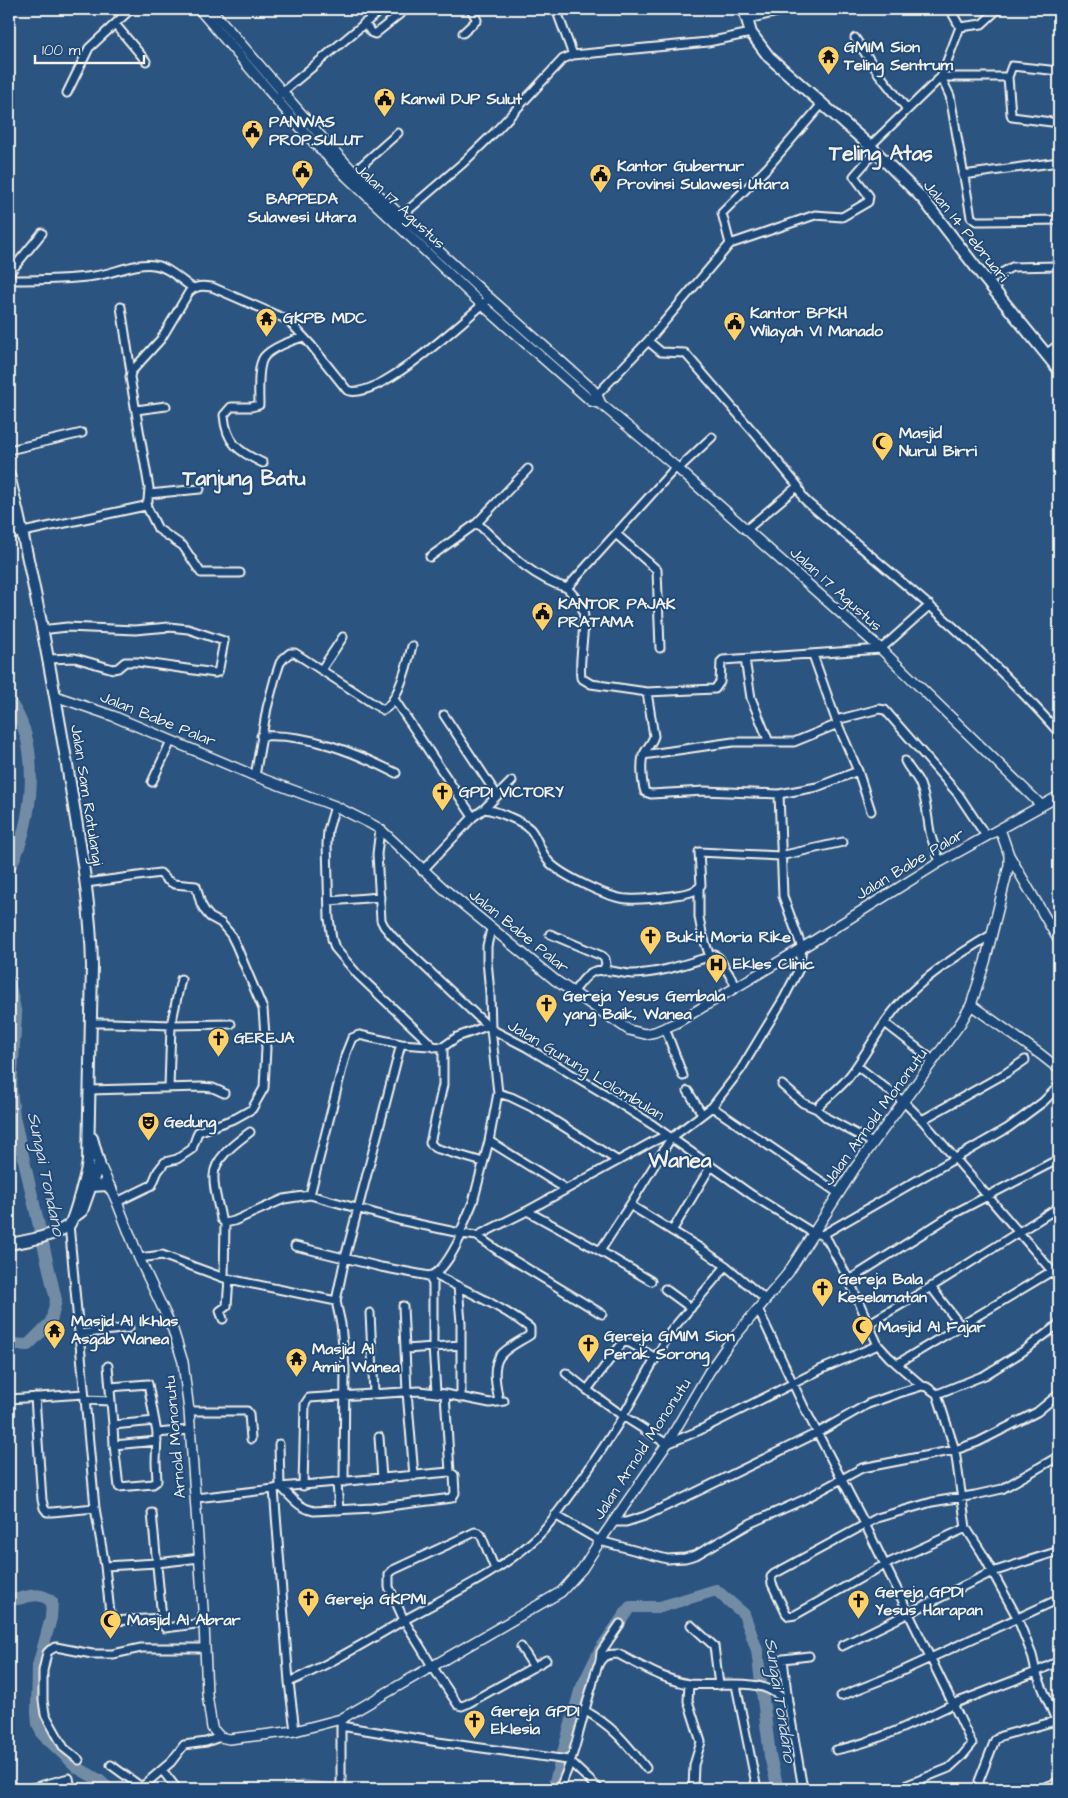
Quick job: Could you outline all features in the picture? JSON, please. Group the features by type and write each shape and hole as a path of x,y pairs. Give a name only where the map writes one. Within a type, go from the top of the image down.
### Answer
{"main road":[{"name":"Jalan 14 Pebruari","path":"746,14 751,34 769,57 872,149 923,199 1059,370"},
{"name":"Jalan Sam Ratulangi","path":"9,475 23,533 41,630 56,696 86,883 91,936 88,1125 95,1161 85,1178 72,1220"},
{"path":"9,1244 33,1240 50,1233 72,1220 82,1211 91,1186 95,1161"},
{"path":"91,1186 107,1185 111,1189"}],"street":[{"path":"116,9 124,14"},
{"path":"67,93 90,48 131,9"},
{"name":"Jalan 17 Agustus","path":"199,9 279,94"},
{"name":"Jalan 17 Agustus","path":"211,9 346,177 398,218 543,345 594,398"},
{"path":"279,94 382,9"},
{"path":"364,23 375,34 406,9"},
{"path":"463,33 477,20 471,9"},
{"path":"556,9 573,55"},
{"path":"746,14 791,9"},
{"path":"594,398 648,341 730,244 815,215 842,217 868,202 869,196 854,176 872,149 907,109 941,77 960,27 950,9"},
{"path":"960,27 982,24 998,9"},
{"path":"1055,9 1059,18"},
{"path":"115,24 146,61"},
{"path":"398,218 463,163 559,62 573,55 708,42 751,34"},
{"path":"855,38 879,74 907,109"},
{"path":"1059,71 1012,66 1008,77 1012,117 1059,123"},
{"path":"941,77 1008,77"},
{"path":"941,77 950,96 971,218 984,221 1059,220"},
{"path":"730,244 722,213 767,168 822,104"},
{"name":"Jalan 17 Agustus","path":"309,130 354,172 482,305 747,529 881,650 1041,805"},
{"path":"354,172 398,134"},
{"path":"963,175 1059,162"},
{"path":"42,233 11,271 9,280 83,278 145,264 163,268 193,288"},
{"path":"987,281 1012,267 1059,266"},
{"path":"131,372 161,339 189,292 193,288 201,286 212,288 285,318 346,390 354,392 378,384 397,374 432,348 490,298"},
{"path":"9,535 146,505 150,494 121,307"},
{"path":"263,463 246,455 234,445 228,435 224,415 231,407 251,408 259,405 260,370 263,358 287,343 303,337"},
{"path":"648,341 661,352 685,353 798,486 803,498 930,605 1018,689 1059,733"},
{"path":"1046,354 1059,344"},
{"path":"136,410 166,406"},
{"path":"9,450 82,433"},
{"path":"567,588 677,468 712,437"},
{"path":"430,557 477,523 528,468"},
{"path":"747,529 798,486"},
{"path":"150,494 200,489"},
{"path":"146,505 158,529 183,546 201,573 240,572"},
{"path":"477,523 529,570 553,584 567,588 580,603 584,613 580,660 581,678 591,684 647,692 715,689 720,682 721,662 727,660 881,650 930,605"},
{"path":"616,534 657,570 660,648"},
{"path":"41,630 67,627 135,630 169,627 188,630 224,641 218,672 138,662 125,662 118,668 113,669 75,658 47,659"},
{"path":"321,670 343,637"},
{"path":"255,776 261,736 274,678 280,663 290,653 296,653 382,710 386,709 394,699 412,646"},
{"path":"813,655 837,722 858,770 871,811"},
{"path":"745,659 751,698 769,742"},
{"path":"647,692 654,736 643,755 644,790 649,794 704,791 778,794 817,787 858,770"},
{"name":"Jalan Babe Palar","path":"56,696 113,716 255,776 336,806 380,829 422,870 555,980 629,1030 645,1034 664,1028 737,987 940,862 1059,796"},
{"path":"394,699 473,817"},
{"path":"643,755 733,742 799,740 837,722 879,709 885,710 958,794 986,836"},
{"path":"444,715 497,795"},
{"path":"261,736 275,735 306,738 341,750 396,773"},
{"path":"152,782 171,741"},
{"path":"905,761 910,772 917,776 922,787 930,834 940,862"},
{"path":"422,870 473,817 484,809 512,781"},
{"path":"477,1236 527,1211 652,1142 669,1136 712,1106 724,1094 750,1056 784,998 801,962 802,948 784,903 778,794"},
{"path":"336,806 328,830 330,928 335,948 358,975 434,1047"},
{"path":"484,809 497,811 529,828 545,857 552,865 604,893 628,900 654,898 695,891 699,888"},
{"name":"Jalan Gunung Lolombulan","path":"380,829 378,854 381,920 384,926 393,937 489,1027 586,1082 669,1136 752,1195 817,1234"},
{"name":"Jalan Arnold Mononutu","path":"220,1737 229,1739 241,1738 296,1731 341,1722 432,1666 561,1592 582,1570 612,1522 666,1444 709,1372 727,1346 788,1273 817,1234 838,1193 934,1061 971,1005 985,962 1006,877 1009,854 1000,829"},
{"path":"710,957 702,933 699,852 780,856 843,842"},
{"path":"1009,854 1059,938"},
{"path":"86,883 160,873 174,884 196,886 206,914 220,923 231,935 263,1009 266,1048 264,1088 252,1109 236,1118 198,1132 192,1149 177,1159 165,1162 158,1171 152,1185 117,1202"},
{"path":"329,901 380,897"},
{"path":"436,1392 432,1276 450,1255 473,1202 489,1140 498,1093 489,1027 490,993 487,951 491,928"},
{"path":"550,934 602,956 606,964 603,971"},
{"path":"817,1108 838,1089 857,1066 896,1009 915,989 970,948 991,935"},
{"path":"573,992 590,973 596,970 632,974 650,972 718,956 737,987"},
{"path":"170,1088 171,1025 182,979"},
{"path":"971,1005 1059,1069"},
{"path":"886,1023 934,1061"},
{"path":"90,1024 231,1024"},
{"path":"310,1194 352,1038 359,1035 400,1044 443,1047 457,1038 489,1027"},
{"path":"664,1028 683,1076"},
{"path":"339,1510 346,1396 344,1348 336,1301 345,1258 400,1044"},
{"path":"443,1047 443,1085 430,1143 434,1148 483,1162"},
{"path":"922,1120 1006,1074 1025,1060"},
{"path":"857,1066 904,1102 922,1120 1059,1278"},
{"path":"782,1085 803,1103 817,1108 827,1118 873,1143"},
{"path":"1059,1086 1043,1102 1020,1120 955,1160 817,1234 828,1241 849,1280 878,1345 922,1386 932,1389 936,1394 955,1450 966,1528 1017,1617 1032,1655 1036,1672 1058,1720 1059,1728"},
{"path":"89,1090 213,1088 224,1093"},
{"path":"688,1091 702,1114"},
{"path":"498,1093 511,1097 536,1110 618,1161"},
{"path":"712,1106 838,1193"},
{"path":"223,1319 220,1311 227,1306 225,1223 222,1220 214,1177 215,1168 227,1152 250,1132"},
{"path":"600,1251 630,1206 669,1136"},
{"path":"489,1140 566,1189"},
{"name":"Arnold Mononutu","path":"95,1161 117,1202 139,1258 178,1345 183,1362 196,1498 204,1648 212,1728 214,1733 220,1737"},
{"path":"849,1280 922,1233 987,1196 1053,1162"},
{"path":"672,1231 711,1166"},
{"path":"225,1223 234,1221 284,1199 310,1194 399,1220 477,1236 602,1314"},
{"path":"630,1206 700,1248 726,1266 766,1300"},
{"path":"868,1324 1059,1207"},
{"path":"527,1211 651,1281"},
{"path":"72,1220 84,1397 95,1508 105,1566 110,1613 114,1622 162,1618"},
{"path":"295,1246 432,1276 458,1286 518,1319 530,1328 530,1335 500,1356 496,1365 496,1377 501,1402 490,1403 436,1392 374,1393 309,1398 306,1400 303,1486"},
{"path":"139,1258 162,1255 226,1278 336,1301"},
{"path":"289,1682 318,1669 495,1569 537,1538 595,1462 624,1416 671,1331 726,1266"},
{"path":"897,1364 1052,1272"},
{"path":"458,1286 461,1398"},
{"path":"931,1286 960,1325"},
{"path":"665,1289 691,1308"},
{"path":"403,1306 414,1476"},
{"path":"758,1309 793,1384 819,1432 840,1479 865,1524 972,1744 949,1768 897,1789"},
{"path":"370,1313 374,1393"},
{"path":"936,1394 985,1375 1022,1352 1059,1324"},
{"path":"79,1334 129,1328"},
{"path":"587,1390 623,1342 630,1343 656,1358"},
{"path":"406,1348 461,1345"},
{"path":"566,1373 587,1390 666,1444 698,1431 878,1345"},
{"path":"108,1366 119,1487 153,1484 157,1481 158,1433 148,1384 110,1387"},
{"path":"612,1522 626,1522 645,1516 819,1432 868,1404 922,1386"},
{"path":"278,1488 305,1509 314,1511 452,1498 455,1493 454,1475 450,1472 444,1394"},
{"path":"555,1516 600,1541 667,1559 686,1558 696,1555 751,1523 803,1500 840,1479 868,1467 955,1450 978,1442 1037,1412 1059,1394"},
{"path":"35,1397 44,1508 47,1512 95,1508"},
{"path":"9,1399 84,1397 111,1401"},
{"path":"189,1410 247,1411 249,1414 251,1439"},
{"path":"113,1425 155,1421"},
{"path":"158,1433 190,1430"},
{"path":"378,1437 382,1479"},
{"path":"114,1445 157,1441"},
{"path":"279,1444 278,1488 289,1682 296,1731"},
{"path":"966,1528 884,1565 795,1616 789,1616 772,1584 772,1575 865,1524 912,1507 1002,1489 1059,1456"},
{"path":"196,1498 278,1488 450,1472"},
{"path":"152,1513 162,1624 165,1628 204,1623"},
{"path":"495,1569 481,1535 475,1532 393,1570 388,1574 389,1586 404,1620 456,1703 462,1706 546,1660"},
{"path":"842,1646 992,1572 1059,1551"},
{"path":"105,1566 199,1558"},
{"path":"841,1696 1059,1599"},
{"path":"559,1789 600,1661 601,1652 620,1624"},
{"path":"691,1625 714,1646 719,1685"},
{"path":"79,1760 64,1748 45,1714 43,1671 47,1653 50,1650 56,1647 92,1654 113,1654 141,1648 204,1648"},
{"path":"521,1647 534,1667"},
{"path":"600,1661 607,1655 618,1654 652,1671 690,1684 754,1685 768,1689 788,1702"},
{"path":"803,1789 783,1660 809,1656"},
{"path":"836,1750 880,1739 953,1704 1036,1672 1059,1661"},
{"path":"690,1684 688,1701 701,1742 694,1765 692,1789"},
{"path":"736,1685 757,1789"},
{"path":"584,1710 601,1720 618,1734 646,1768"},
{"path":"982,1789 979,1780 995,1740 1001,1736 1058,1720"},
{"path":"341,1789 341,1722 438,1742 558,1758 569,1761 599,1789"},
{"path":"110,1765 140,1786 162,1770 184,1745 206,1742 220,1737"},
{"path":"162,1770 177,1789"},
{"path":"28,1789 69,1778 71,1789"},
{"path":"1040,1789 1059,1782"},
{"path":"9,1783 10,1789"}],"waterway":[{"name":"Sungai Tondano","path":"9,701 19,718 26,739 30,761 31,784 24,830 18,851 9,869"},
{"name":"Sungai Tondano","path":"9,981 16,1015 11,1088 14,1117 56,1300 51,1322 28,1345 9,1344"},
{"name":"Sungai Tondano","path":"553,1789 580,1691 600,1650 630,1607 660,1607 716,1590 744,1614 757,1650 770,1756 778,1789"},
{"name":"Sungai Tondano","path":"9,1600 36,1595 52,1602 51,1618 38,1666 38,1724 43,1735 78,1768 99,1780 109,1789"},
{"name":"Sungai Tondano","path":"287,1789 304,1786 331,1789"}],"place":[{"name":"GMIM Sion Teling Sentrum","path":"828,75"},
{"name":"Kanwil DJP Sulut","path":"385,118"},
{"name":"PANWAS PROP.SULUT","path":"253,150"},
{"name":"BAPPEDA Sulawesi Utara","path":"302,189"},
{"name":"Kantor Gubernur Provinsi Sulawesi Utara","path":"601,194"},
{"name":"GKPB MDC","path":"267,337"},
{"name":"Kantor BPKH Wilayah VI Manado","path":"734,341"},
{"name":"Masjid Nurul Birri","path":"883,461"},
{"name":"KANTOR PAJAK PRATAMA","path":"542,632"},
{"name":"GPDI VICTORY","path":"443,811"},
{"name":"Bukit Moria Rike","path":"650,956"},
{"name":"Ekles Clinic","path":"717,983"},
{"name":"Gereja Yesus Gembala yang Baik, Wanea","path":"547,1024"},
{"name":"GEREJA","path":"218,1057"},
{"name":"Gedung","path":"148,1141"},
{"name":"Gereja Bala Keselamatan","path":"822,1307"},
{"name":"Masjid Al Fajar","path":"862,1346"},
{"name":"Masjid Al Ikhlas Asgab Wanea","path":"55,1349"},
{"name":"Gereja GMIM Sion Perak Sorong","path":"588,1364"},
{"name":"Masjid Al Amin Wanea","path":"296,1377"},
{"name":"Gereja GKPMI","path":"309,1618"},
{"name":"Gereja GPDI Yesus Harapan","path":"859,1620"},
{"name":"Masjid Al Abrar","path":"111,1639"},
{"name":"Gereja GPDI Eklesia","path":"475,1739"}],"district":[{"name":"Teling Atas","path":"881,153"},
{"name":"Tanjung Batu","path":"244,478"},
{"name":"Wanea","path":"680,1160"}]}
